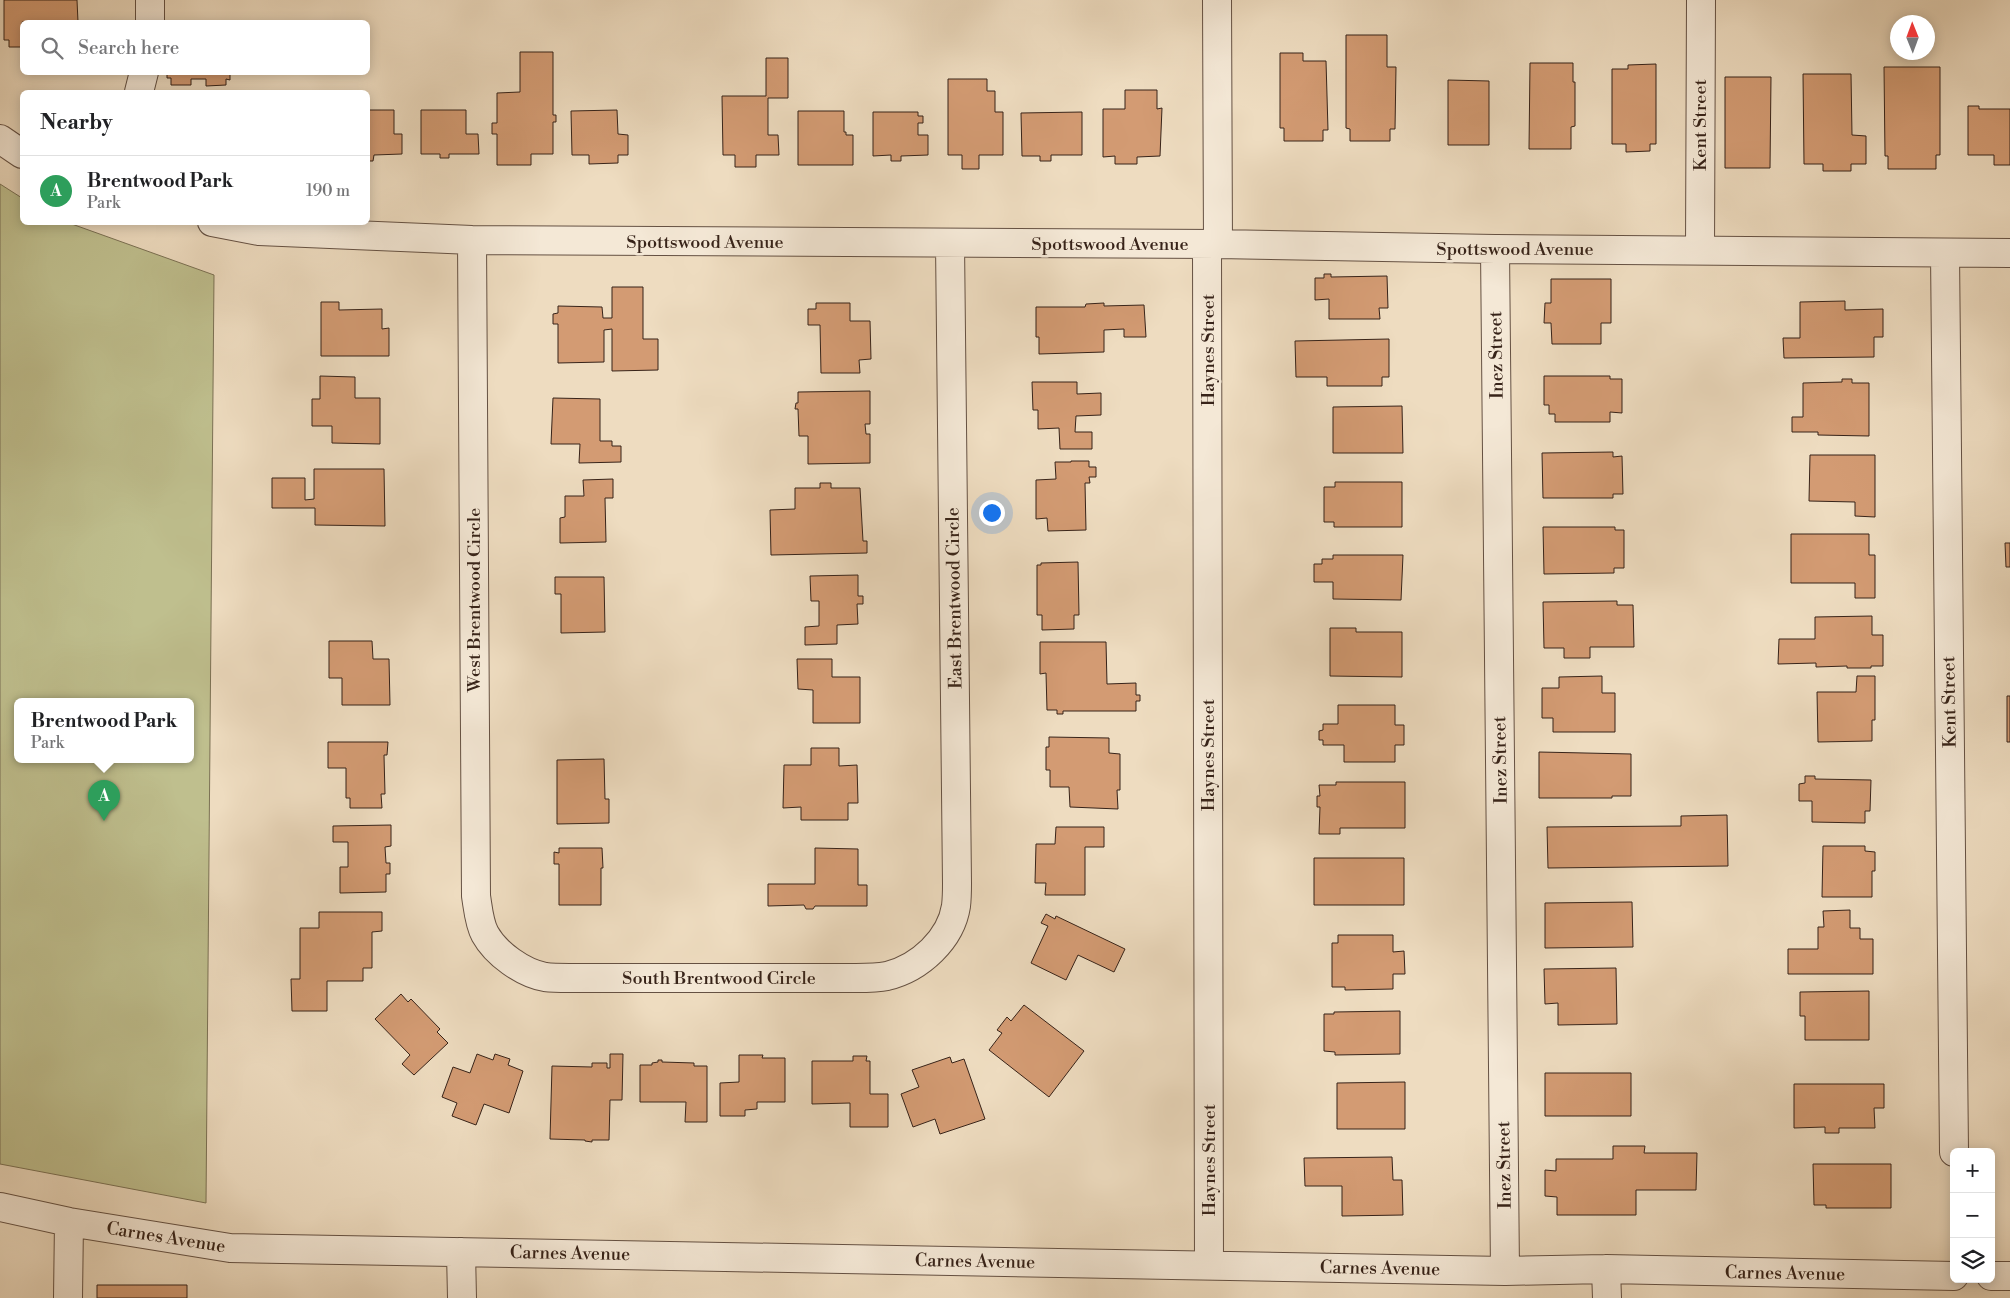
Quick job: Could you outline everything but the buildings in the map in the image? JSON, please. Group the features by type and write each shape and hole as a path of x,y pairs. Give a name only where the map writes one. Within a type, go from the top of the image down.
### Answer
{"street":[{"path":"150,0 150,20"},
{"name":"Haynes Street","path":"1209,1265 1213,244 1217,0"},
{"name":"Kent Street","path":"1700,250 1701,0"},
{"path":"140,90 143,75"},
{"path":"0,139 20,153"},
{"name":"Spottswood Avenue","path":"228,225 259,231 472,240 1213,244 1495,249 2010,253"},
{"name":"West Brentwood Circle","path":"472,240 476,896 479,914 486,935 500,952"},
{"name":"East Brentwood Circle","path":"936,947 950,927 956,906 957,882 950,243"},
{"name":"Inez Street","path":"1495,249 1505,1270"},
{"name":"Kent Street","path":"1945,253 1954,1148"},
{"name":"South Brentwood Circle","path":"500,952 520,967 545,977 856,978 887,976 911,966 936,947"},
{"name":"Carnes Avenue","path":"0,1207 69,1222 230,1248 1950,1276"},
{"path":"68,1298 69,1222"},
{"path":"461,1252 462,1298"},
{"path":"1606,1269 1607,1298"},
{"path":"1995,1276 2010,1276"}],"green space":[{"path":"0,184 20,197 20,225 75,225 214,275 206,1203 0,1164"}],"place":[{"name":"Brentwood Park","path":"104,821"}]}
